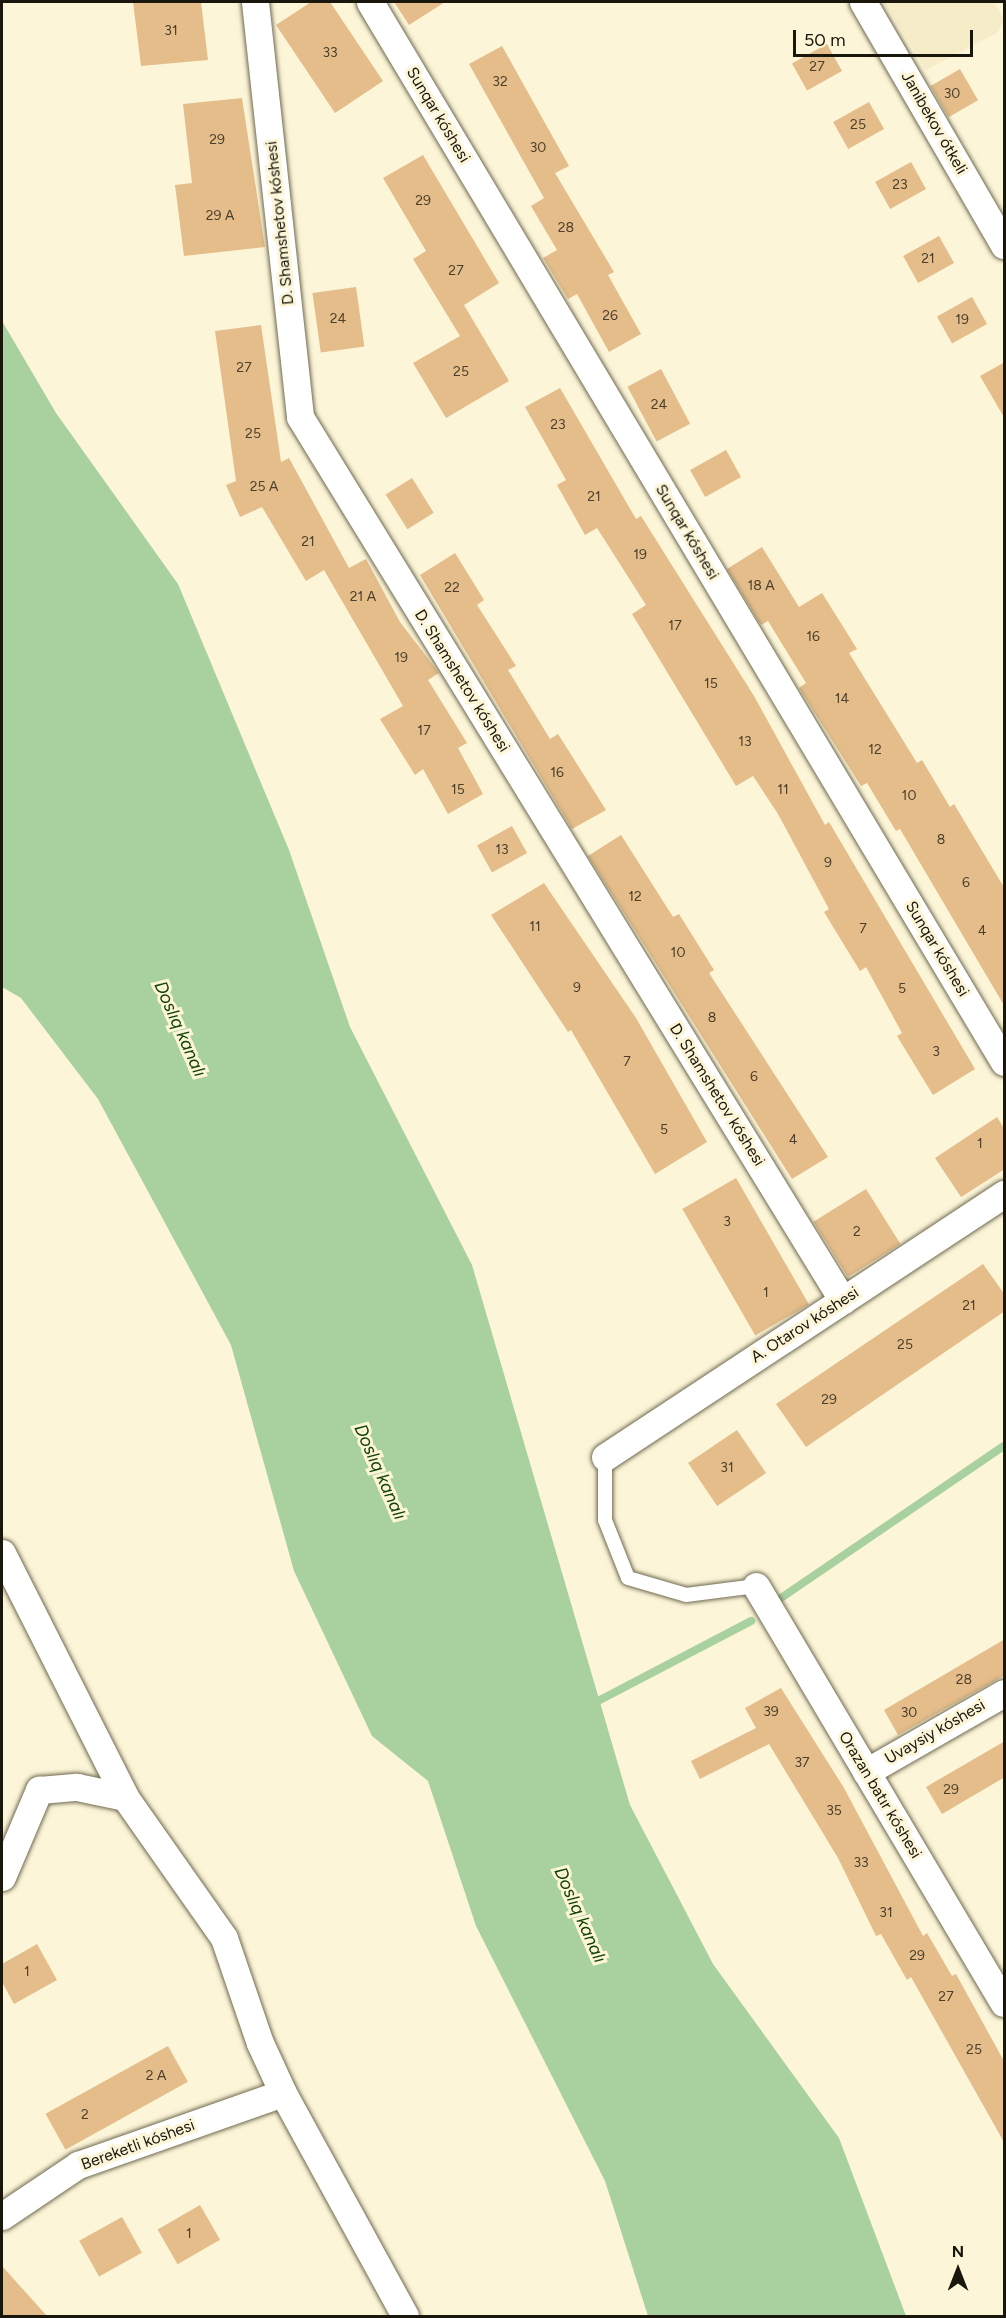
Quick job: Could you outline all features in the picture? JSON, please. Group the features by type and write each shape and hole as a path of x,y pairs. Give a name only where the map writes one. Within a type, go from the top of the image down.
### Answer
{"street":[{"name":"D. Shamshetov kóshesi","path":"255,2 300,417 843,1300"},
{"name":"Sunqar kóshesi","path":"370,2 1005,1062"},
{"name":"Janibekov ótkeli","path":"863,2 1005,245"},
{"name":"A. Otarov kóshesi","path":"605,1457 1005,1194"},
{"path":"2,1553 125,1797 224,1938 260,2043 283,2092 405,2316"},
{"name":"Orazan batır kóshesi","path":"756,1586 1005,2003"},
{"name":"Uvaysiy kóshesi","path":"866,1772 1005,1693"},
{"path":"2,1877 39,1790 77,1787 125,1797"},
{"name":"Bereketli kóshesi","path":"2,2216 78,2165 283,2092"}],"lane":[{"path":"605,1457 605,1520 628,1578 686,1595 756,1586"}],"shaded area":[{"path":"884,2 994,2 1004,20 997,33 926,70"}],"water":[{"name":"Doslıq kanalı","path":"2,321 56,413 178,584 289,850 350,1027 472,1265 630,1805 713,1964 839,2138 906,2316 648,2316 605,2181 476,1926 428,1781 372,1736 294,1571 231,1345 98,1099 21,998 2,987"}],"building":[{"path":"133,2 201,2 208,60 141,66"},
{"path":"311,2 330,2 383,81 335,113 276,25"},
{"path":"394,2 445,2 409,25"},
{"path":"827,44 842,71 807,91 792,63"},
{"path":"502,46 569,166 555,173 614,272 608,275 641,334 609,352 577,294 568,299 543,258 557,250 531,206 544,198 469,64"},
{"path":"960,69 978,100 949,117 931,86"},
{"path":"242,98 265,247 184,256 175,185 192,183 183,104"},
{"path":"869,102 884,129 848,149 833,122"},
{"path":"423,155 499,283 464,305 509,381 446,418 413,363 460,336 413,259 426,251 383,178"},
{"path":"911,162 926,189 890,209 875,182"},
{"path":"939,236 954,263 918,283 903,256"},
{"path":"356,287 364,346 321,353 312,293"},
{"path":"972,297 987,324 952,344 937,316"},
{"path":"261,325 281,462 289,458 349,568 366,559 400,622 439,673 428,680 467,743 458,748 483,794 448,814 423,769 415,775 380,719 403,706 324,570 306,581 262,507 240,517 226,485 236,481 215,331"},
{"path":"1005,362 1005,419 980,376"},
{"path":"661,369 690,424 657,442 627,387"},
{"path":"560,388 636,519 641,516 754,696 825,825 829,822 975,1069 933,1095 897,1036 902,1033 866,967 860,971 824,912 829,909 778,814 753,776 736,786 632,614 646,605 597,528 585,535 557,485 566,480 525,407"},
{"path":"726,450 741,477 705,497 690,470"},
{"path":"412,478 434,513 407,529 386,494"},
{"path":"762,547 799,607 822,593 857,649 849,653 917,763 922,760 950,807 954,804 1005,889 1005,1007 900,829 896,831 867,783 861,786 799,688 806,683 768,621 761,625 727,569"},
{"path":"455,553 484,600 477,605 516,666 508,670 550,739 558,734 606,810 572,829 420,575"},
{"path":"512,826 527,853 492,873 477,845"},
{"path":"621,835 673,917 679,914 714,970 709,973 828,1157 792,1179 588,856"},
{"path":"544,883 636,1018 707,1142 655,1174 571,1030 568,1032 491,915"},
{"path":"997,1117 1005,1130 1005,1169 961,1197 935,1158"},
{"path":"736,1178 809,1304 755,1335 682,1209"},
{"path":"866,1189 900,1244 848,1277 813,1222"},
{"path":"983,1264 1005,1295 1005,1311 806,1447 776,1404"},
{"path":"737,1430 766,1473 717,1506 688,1463"},
{"path":"1005,1639 1005,1675 898,1735 884,1710"},
{"path":"781,1688 844,1788 923,1936 927,1933 952,1976 956,1974 1005,2063 1005,2144 911,1977 907,1980 881,1934 876,1936 838,1858 769,1744 700,1779 691,1761 756,1728 745,1708"},
{"path":"1005,1741 1005,1777 942,1814 926,1787"},
{"path":"37,1944 57,1980 14,2004 2,1982 2,1964"},
{"path":"168,2046 188,2082 65,2150 46,2114"},
{"path":"200,2205 220,2240 178,2264 158,2230"},
{"path":"122,2217 142,2253 99,2277 79,2241"},
{"path":"2,2266 47,2316 2,2316"}],"waterway":[{"path":"778,1600 1004,1446"},
{"path":"598,1701 751,1621"}]}
